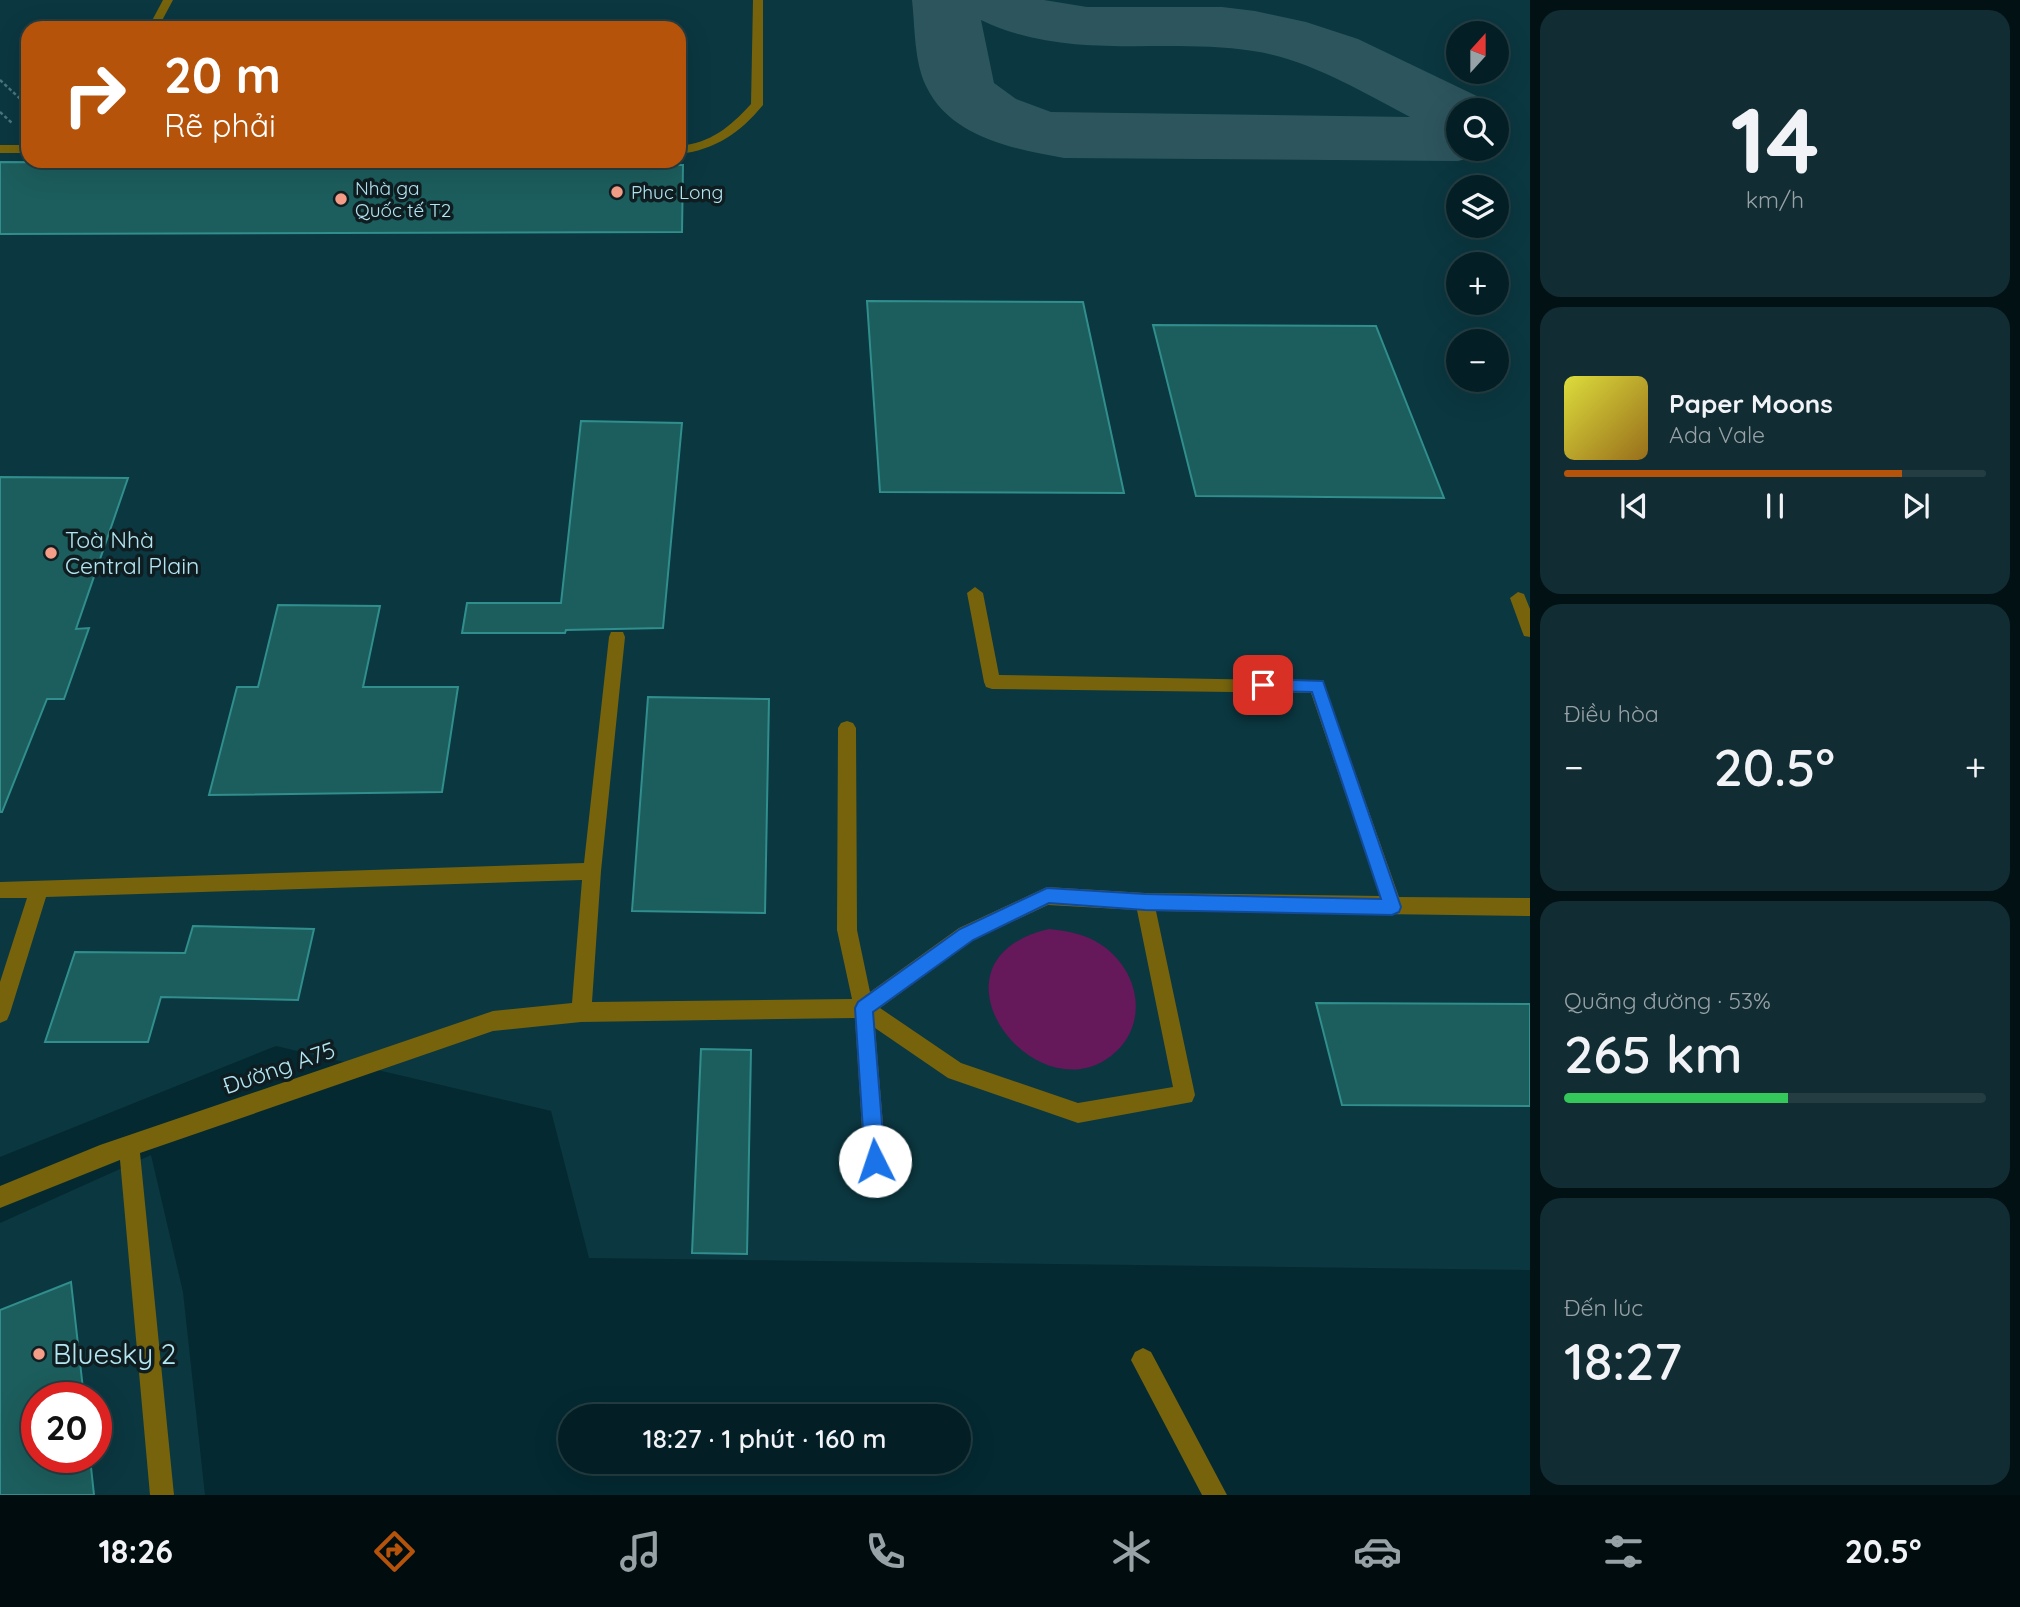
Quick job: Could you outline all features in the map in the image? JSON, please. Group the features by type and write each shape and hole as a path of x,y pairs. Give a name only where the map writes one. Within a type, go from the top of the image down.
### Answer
{"street":[{"path":"156,21 167,0"},
{"path":"686,149 712,144 732,133 757,105 758,0"},
{"path":"0,149 21,149"},
{"path":"975,593 992,682 1317,686 1392,907"},
{"path":"1518,598 1530,631"},
{"path":"581,1012 592,871 617,637"},
{"path":"847,728 847,930 864,1008 875,1161"},
{"path":"0,890 592,871"},
{"path":"0,1013 39,889"},
{"path":"864,1008 966,934 1047,895 1145,902 1530,907"},
{"path":"864,1008 955,1071 1078,1114 1185,1095 1145,902"},
{"name":"Đường A75","path":"0,1197 129,1146 493,1021 581,1012 864,1008"},
{"path":"129,1146 162,1495"},
{"path":"1143,1360 1215,1495"}],"path":[{"path":"0,80 21,100"}],"shaded area":[{"path":"0,0 1530,0 1530,1270 589,1258 551,1111 276,1046 0,1157"},
{"path":"1049,929 1084,936 1110,952 1130,979 1135,996 1136,1012 1124,1043 1111,1056 1080,1069 1050,1066 1022,1050 1001,1027 990,999 992,970 1010,946"},
{"path":"151,1155 183,1292 205,1495 0,1495 0,1223"}],"building":[{"name":"Nhà ga Quốc tế T2","path":"0,162 21,162 21,168 683,168 682,232 0,234"},
{"path":"867,301 1083,302 1124,493 880,492"},
{"path":"1153,325 1376,326 1444,498 1196,496"},
{"path":"581,421 682,423 663,628 566,630 565,633 462,633 467,603 561,603"},
{"name":"Toà Nhà Central Plain","path":"0,477 128,478 76,629 89,628 64,699 47,699 2,812 0,812"},
{"path":"278,605 380,606 363,687 458,687 442,792 209,795 237,687 258,687"},
{"path":"648,697 769,699 765,913 632,911"},
{"path":"193,926 314,929 298,1000 161,997 148,1042 45,1042 75,952 185,953"},
{"path":"1316,1003 1530,1004 1530,1106 1342,1105"},
{"path":"701,1049 751,1050 747,1254 692,1253"},
{"name":"Bluesky 2","path":"71,1282 82,1382 21,1382 21,1473 92,1473 94,1495 0,1495 0,1310"}],"taxiway":[{"path":"945,0 955,68 960,85 967,96 991,114 1037,131 1064,136 1446,139"},
{"path":"992,0 1022,14 1054,23 1121,28 1222,27 1282,37 1309,44 1360,64 1446,108"}],"place":[{"name":"Phuc Long","path":"617,192"},
{"name":"Nhà ga Quốc tế T2","path":"341,199"},
{"name":"Toà Nhà Central Plain","path":"51,553"},
{"name":"Bluesky 2","path":"39,1354"}],"route":[{"path":"875,1161 864,1008 966,934 1047,895 1145,902 1392,907 1317,686 1263,685"}]}
